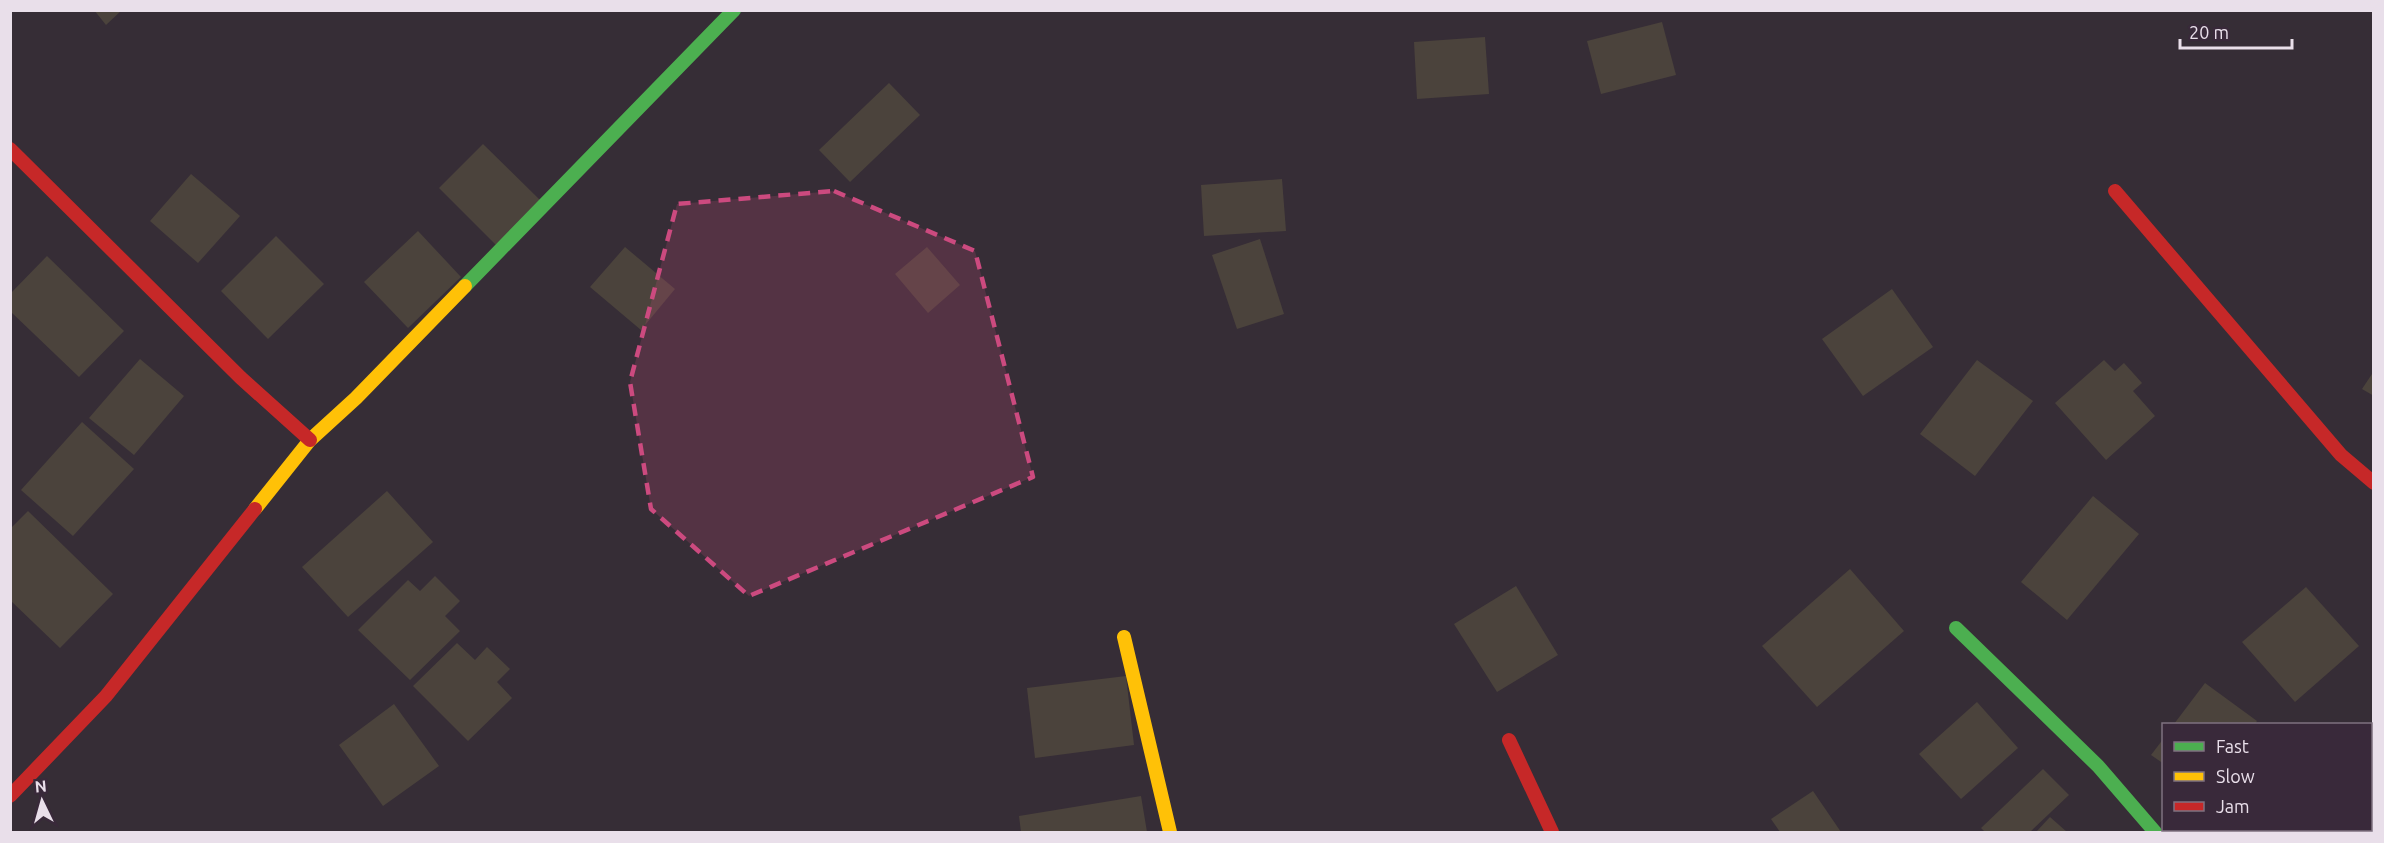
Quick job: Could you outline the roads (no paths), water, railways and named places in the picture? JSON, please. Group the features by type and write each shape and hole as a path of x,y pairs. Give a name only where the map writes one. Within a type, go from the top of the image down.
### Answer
{"street":[{"path":"10,796 106,696 310,440 356,398 734,10"},
{"path":"10,148 241,378 310,440"},
{"path":"2115,191 2341,456 2373,483"},
{"path":"1956,628 2098,766 2155,832"},
{"path":"1124,637 1170,832"},
{"path":"1509,740 1552,832"}]}
